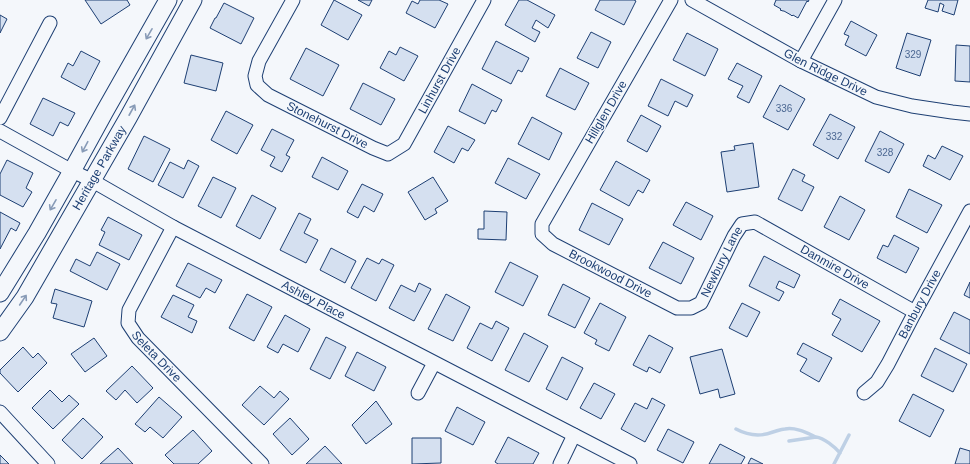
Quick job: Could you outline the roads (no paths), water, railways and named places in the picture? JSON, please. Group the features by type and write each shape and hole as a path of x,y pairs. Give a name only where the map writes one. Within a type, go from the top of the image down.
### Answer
{"main road":[{"name":"Heritage Parkway","path":"0,293 37,233 168,0"},
{"name":"Heritage Parkway","path":"0,332 25,297 193,0"}],"street":[{"name":"Stonehurst Drive","path":"293,0 259,61 255,76 257,85 268,95 373,148 388,154"},
{"name":"Linhurst Drive","path":"388,154 404,144 484,0"},
{"name":"Hillglen Drive","path":"542,224 671,0"},
{"name":"Glen Ridge Drive","path":"692,0 801,61 876,97 912,106 970,114"},
{"path":"801,61 836,0"},
{"path":"0,118 50,23"},
{"name":"Ashley Place","path":"0,131 91,180 173,227 630,464"},
{"name":"Banbury Drive","path":"864,393 877,382 888,364 970,211"},
{"name":"Danmire Drive","path":"755,222 915,312"},
{"name":"Newbury Lane","path":"691,308 701,303 734,236 742,224 755,222"},
{"name":"Brookwood Drive","path":"542,224 542,234 553,244 677,308 691,308"},
{"name":"Seleta Drive","path":"173,227 130,310 128,322 138,338 262,464"},
{"path":"418,393 434,363"},
{"path":"0,412 48,464"},
{"path":"560,464 574,435"}],"waterway":[{"path":"736,429 745,433 759,435 768,434 782,429 793,429 816,437"},
{"path":"834,464 849,435"},
{"path":"789,441 816,437 829,443 840,453"}]}
